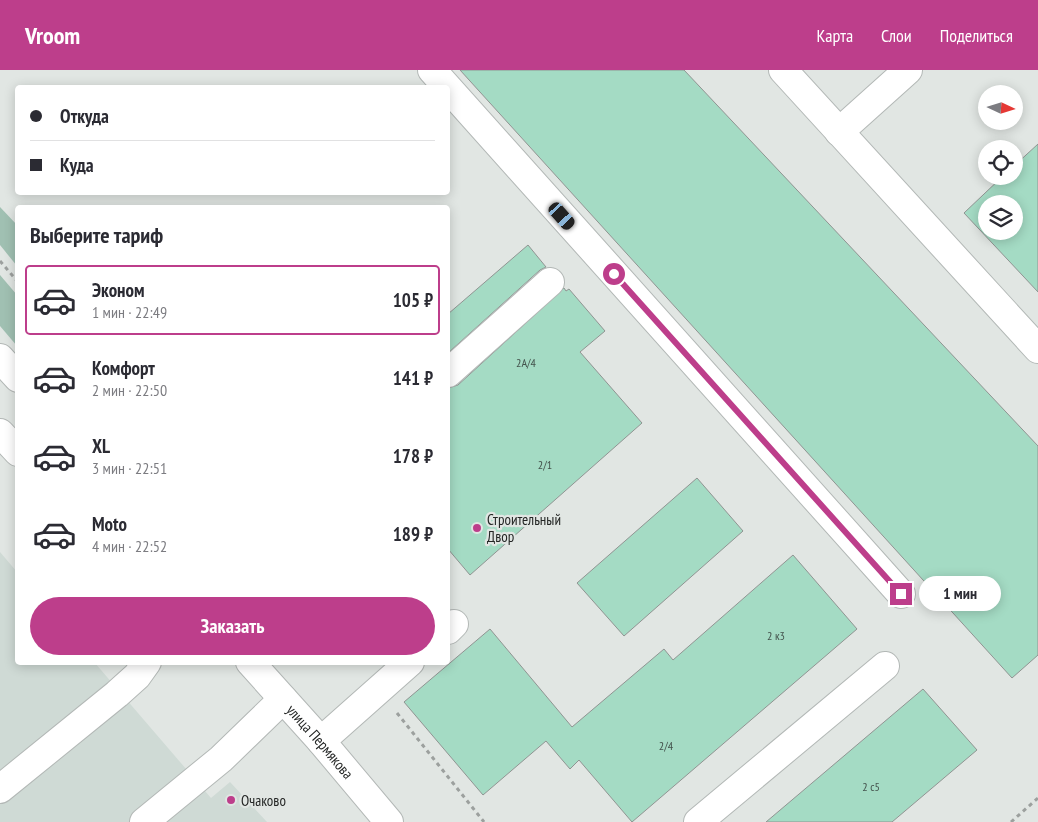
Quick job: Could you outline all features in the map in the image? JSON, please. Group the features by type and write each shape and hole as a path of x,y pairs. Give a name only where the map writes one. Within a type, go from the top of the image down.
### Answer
{"street":[{"path":"432,70 445,85"},
{"path":"783,70 1038,349"},
{"path":"839,132 908,70"},
{"path":"450,90 901,594"},
{"path":"450,371 550,282"},
{"path":"0,358 15,375"},
{"path":"0,790 117,694 137,676 145,665"},
{"name":"улица Пермякова","path":"253,665 321,741 389,822"},
{"path":"321,741 407,665"},
{"path":"698,822 885,666"},
{"path":"144,822 221,759 282,699"}],"path":[{"path":"0,261 15,278"},
{"path":"378,690 484,822"},
{"path":"1011,822 1038,798"}],"shaded area":[{"path":"0,552 15,570 15,665 97,665 211,798 230,782 267,822 0,822"}],"green space":[{"path":"0,207 15,223 15,264 0,245"},
{"path":"0,275 15,293 15,344 0,326"}],"building":[{"path":"460,70 684,70 1038,446 1038,655 1012,678"},
{"path":"1038,144 1038,292 989,240 1023,240 1023,195 983,195 994,185 1023,185 1023,158"},
{"path":"978,200 978,228 964,213"},
{"path":"528,245 546,267 540,270 450,351 450,312"},
{"path":"564,288 566,291 569,289 605,331 580,352 642,423 470,575 450,551 450,387 458,385"},
{"path":"697,478 743,531 624,636 577,583"},
{"path":"793,555 857,629 632,822 579,760 570,769 546,741 483,795 404,702 448,665 450,665 450,663 490,629 572,727 664,649 673,660"},
{"path":"923,689 977,750 892,822 766,822"}],"place":[{"name":"Строительный Двор","path":"477,528"},
{"name":"Очаково","path":"231,800"}],"route":[{"path":"614,274 901,594"}]}
